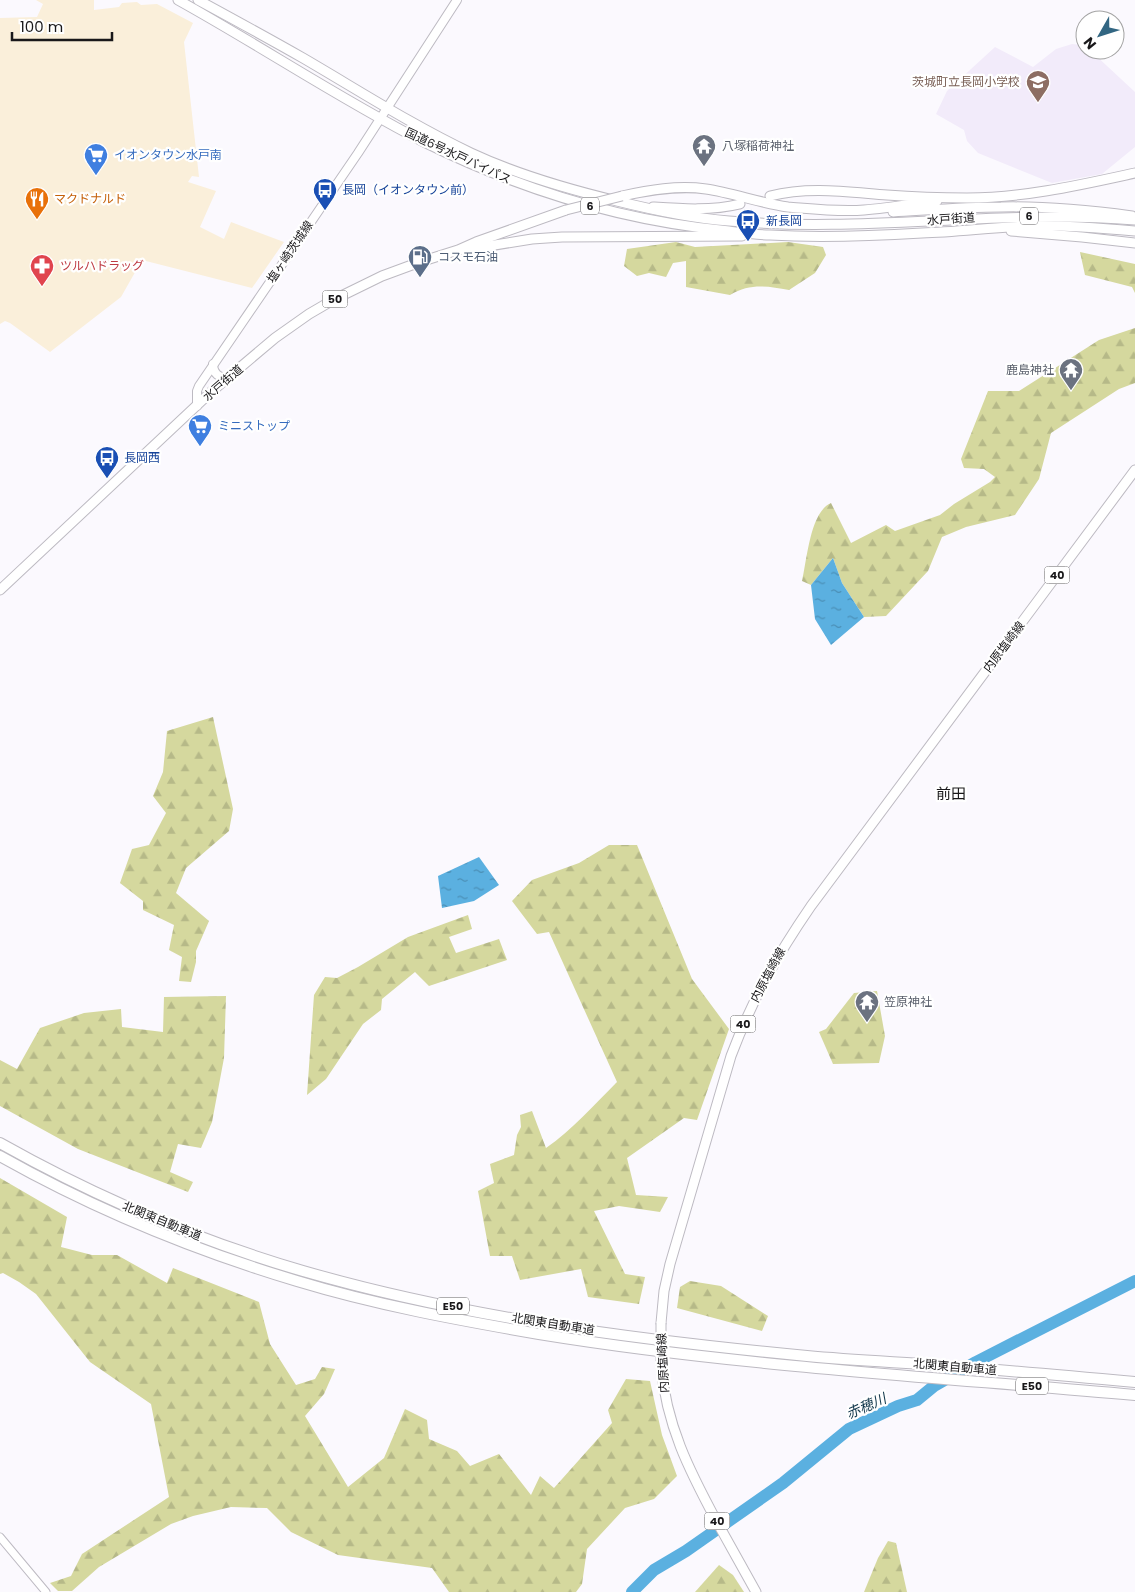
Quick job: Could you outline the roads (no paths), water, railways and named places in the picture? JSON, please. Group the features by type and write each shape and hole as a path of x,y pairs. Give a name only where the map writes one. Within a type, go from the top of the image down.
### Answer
{"highway":[{"name":"北関東自動車道","path":"0,1143 84,1187 139,1212 246,1253 367,1288 518,1319 605,1333 800,1355 1135,1382"},
{"name":"北関東自動車道","path":"0,1156 80,1198 134,1223 187,1244 300,1282 432,1315 611,1345 798,1367 930,1376 1135,1395"}],"main road":[{"name":"国道6号水戸バイパス","path":"178,0 380,118 436,148 485,170 559,198 605,210 667,224 767,235"},
{"name":"国道6号水戸バイパス","path":"198,0 302,57 440,138 506,168 554,185 636,205 695,217 767,224"},
{"name":"塩ヶ崎茨城線","path":"197,406 198,388 213,364 387,108 457,0"},
{"path":"863,210 1053,190 1135,173"},
{"path":"458,250 566,210 654,190 693,188 706,189 750,200 817,209 883,212 1043,207 1103,212 1135,218"},
{"path":"770,196 803,190 834,190 889,195 967,198"},
{"path":"636,205 702,210 740,204"},
{"name":"水戸街道","path":"767,224 860,224 1020,216 1135,218"},
{"name":"6","path":"977,228 1067,226 1135,231"},
{"path":"977,228 1135,243"},
{"name":"水戸街道","path":"767,235 924,233 977,228"},
{"path":"458,250 524,240 562,237 767,235"},
{"name":"水戸街道","path":"0,590 197,406 292,326 332,300 382,276 458,250"},
{"path":"213,364 217,375 228,378"},
{"name":"内原塩崎線","path":"756,1592 689,1470 671,1423 661,1365 661,1323 664,1291 670,1264 731,1056 743,1024 766,975 811,906 1135,470"}],"street":[{"path":"0,1537 46,1592"}],"water":[{"path":"833,558 842,583 864,617 831,645 815,619 811,585"},
{"path":"479,857 499,885 474,901 442,908 438,876"}],"waterway":[{"name":"赤穂川","path":"632,1592 654,1570 686,1551 783,1483 849,1429 898,1406 917,1400 934,1386 976,1362 1135,1281"}],"place":[{"name":"茨城町立長岡小学校","path":"1038,103"},
{"name":"八塚稲荷神社","path":"704,167"},
{"name":"イオンタウン水戸南","path":"96,176"},
{"name":"長岡（イオンタウン前）","path":"325,211"},
{"name":"マクドナルド","path":"37,220"},
{"name":"新長岡","path":"748,242"},
{"name":"コスモ石油","path":"420,278"},
{"name":"ツルハドラッグ","path":"42,287"},
{"name":"鹿島神社","path":"1071,391"},
{"name":"ミニストップ","path":"200,447"},
{"name":"長岡西","path":"107,479"},
{"name":"笠原神社","path":"867,1023"}],"district":[{"name":"前田","path":"951,794"}]}
